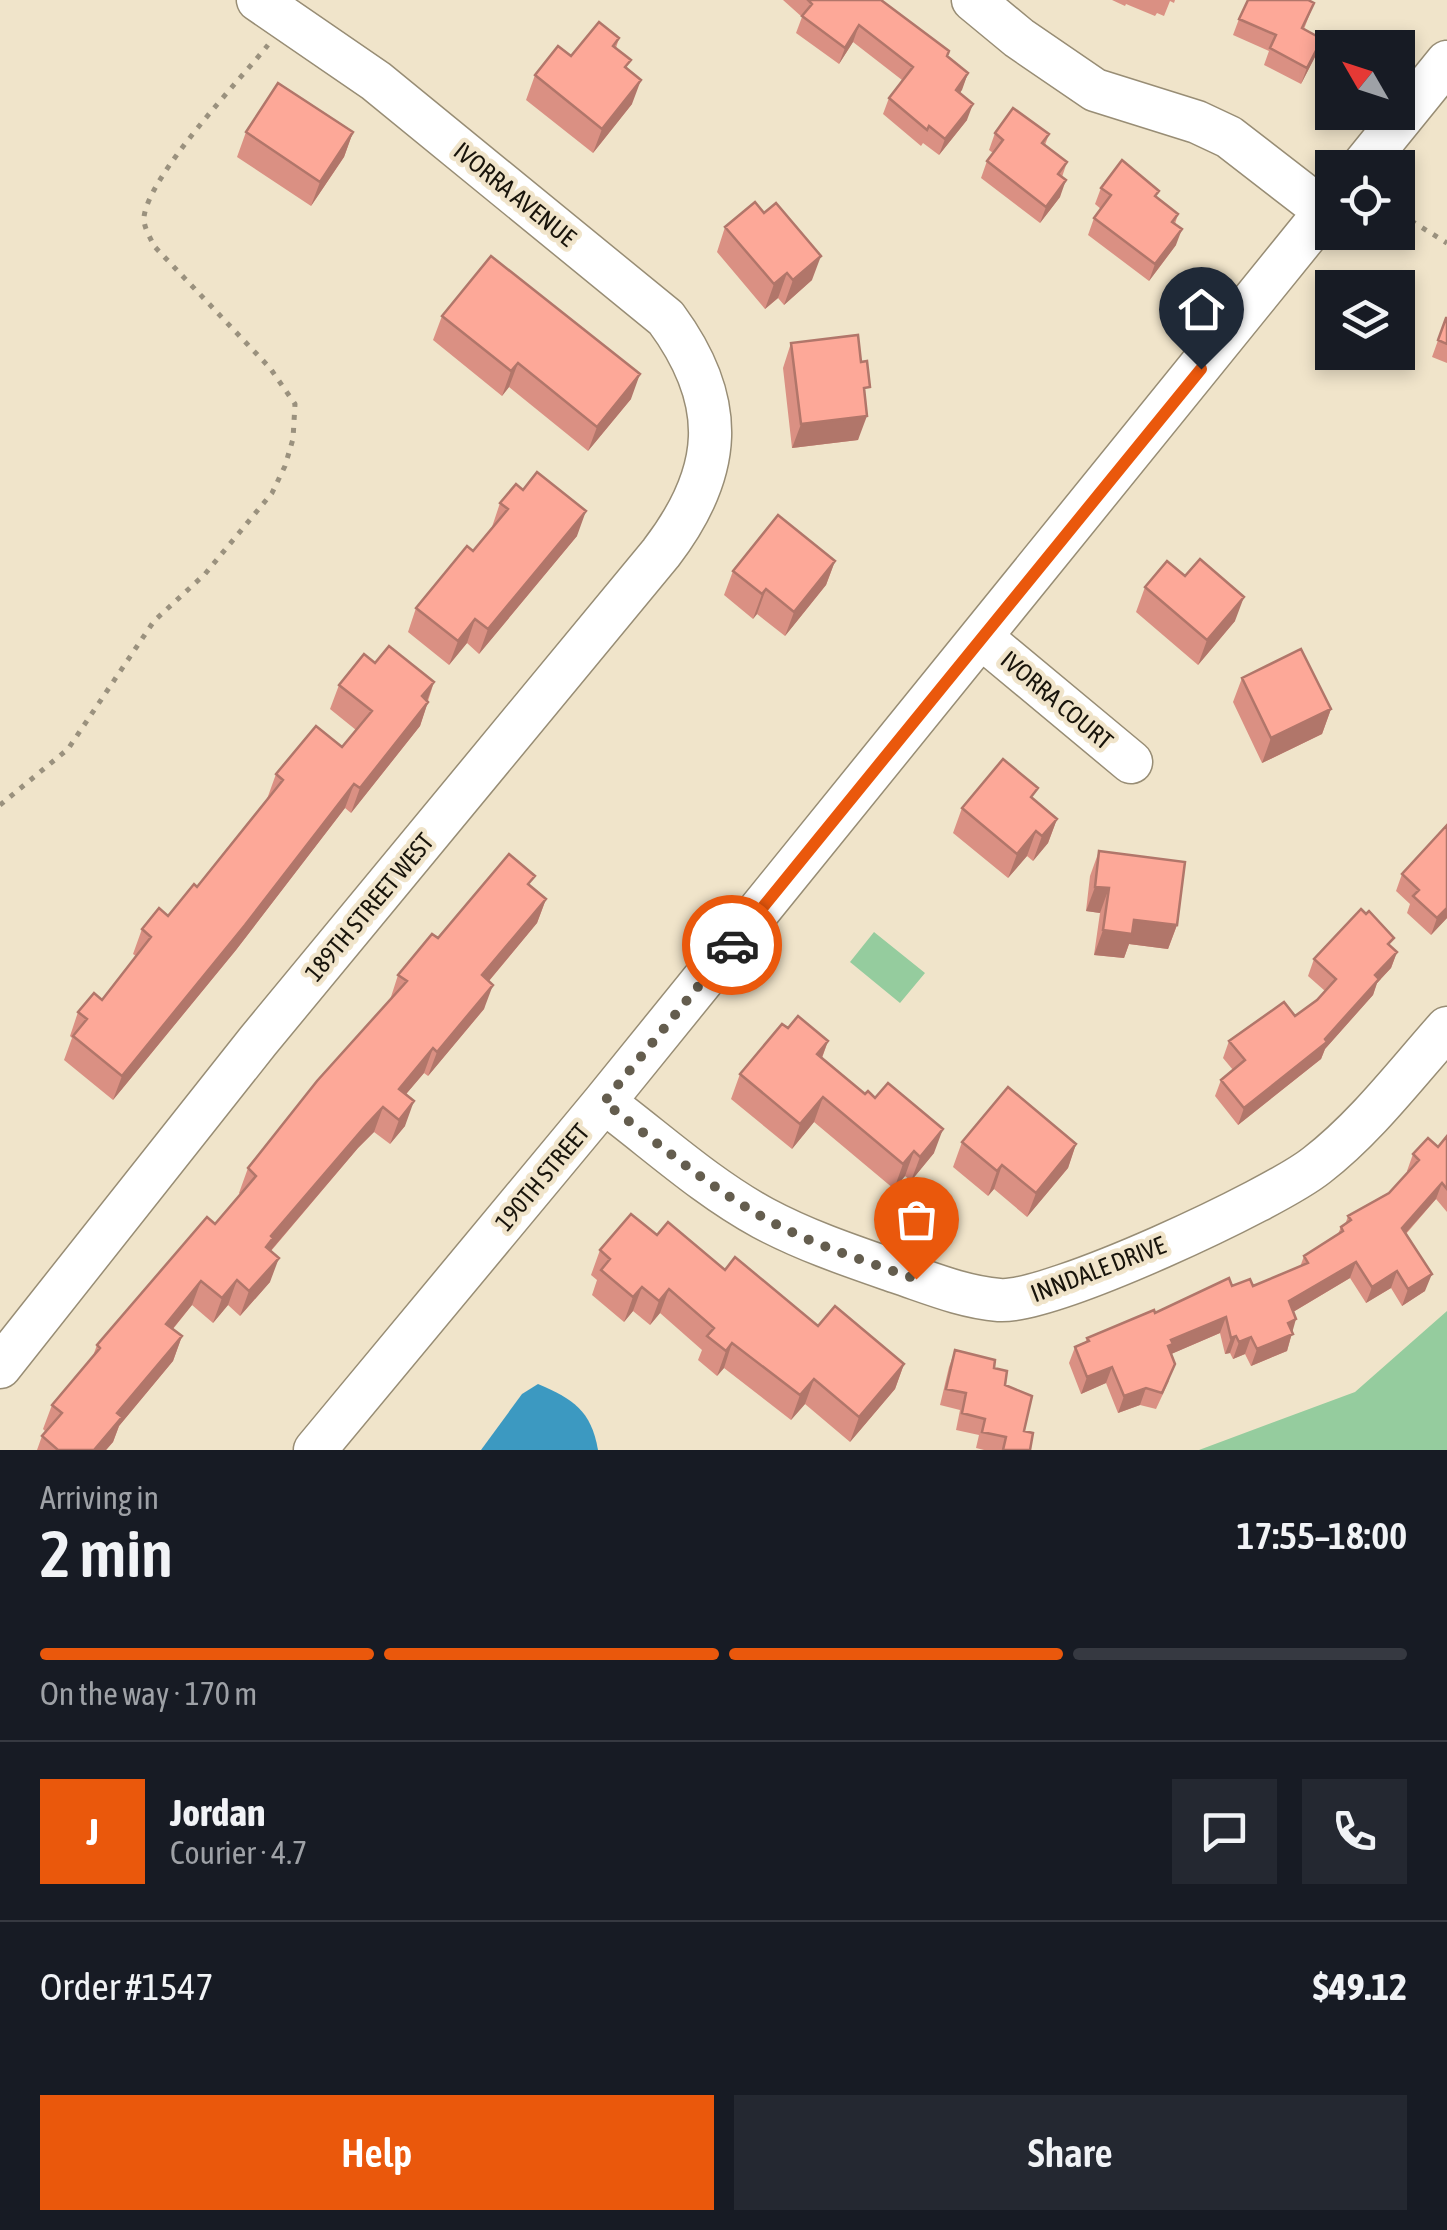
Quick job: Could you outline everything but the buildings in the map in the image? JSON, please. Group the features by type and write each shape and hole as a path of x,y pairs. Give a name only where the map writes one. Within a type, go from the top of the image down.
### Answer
{"street":[{"path":"974,0 1019,38 1095,90 1197,122 1229,137 1315,197"},
{"name":"IVORRA AVENUE","path":"273,10 376,81 666,318 703,382 712,434"},
{"path":"1376,150 1447,62"},
{"name":"190TH STREET","path":"315,1450 604,1102 1315,224"},
{"name":"189TH STREET WEST","path":"0,1368 258,1041 680,528 707,468 712,434"},
{"name":"IVORRA COURT","path":"982,638 1131,762"},
{"name":"INNDALE DRIVE","path":"604,1102 717,1188 789,1230 848,1256 936,1286 1001,1300 1028,1298 1149,1251 1294,1182 1338,1147 1447,1028"}],"path":[{"path":"0,805 68,749 154,621 205,574 272,493 285,466 293,439 295,404 270,368 154,246 143,221 149,200 273,10"},
{"path":"1415,223 1447,243"}],"green space":[{"path":"874,932 925,973 900,1003 850,962"},
{"path":"1447,1311 1447,1450 1199,1450 1355,1392"}],"water":[{"path":"538,1384 561,1395 585,1415 598,1450 481,1450 522,1394"}],"way so far":[{"path":"732,945 604,1102 760,1216 803,1238 916,1279"}],"route":[{"path":"732,945 1201,369"}]}
